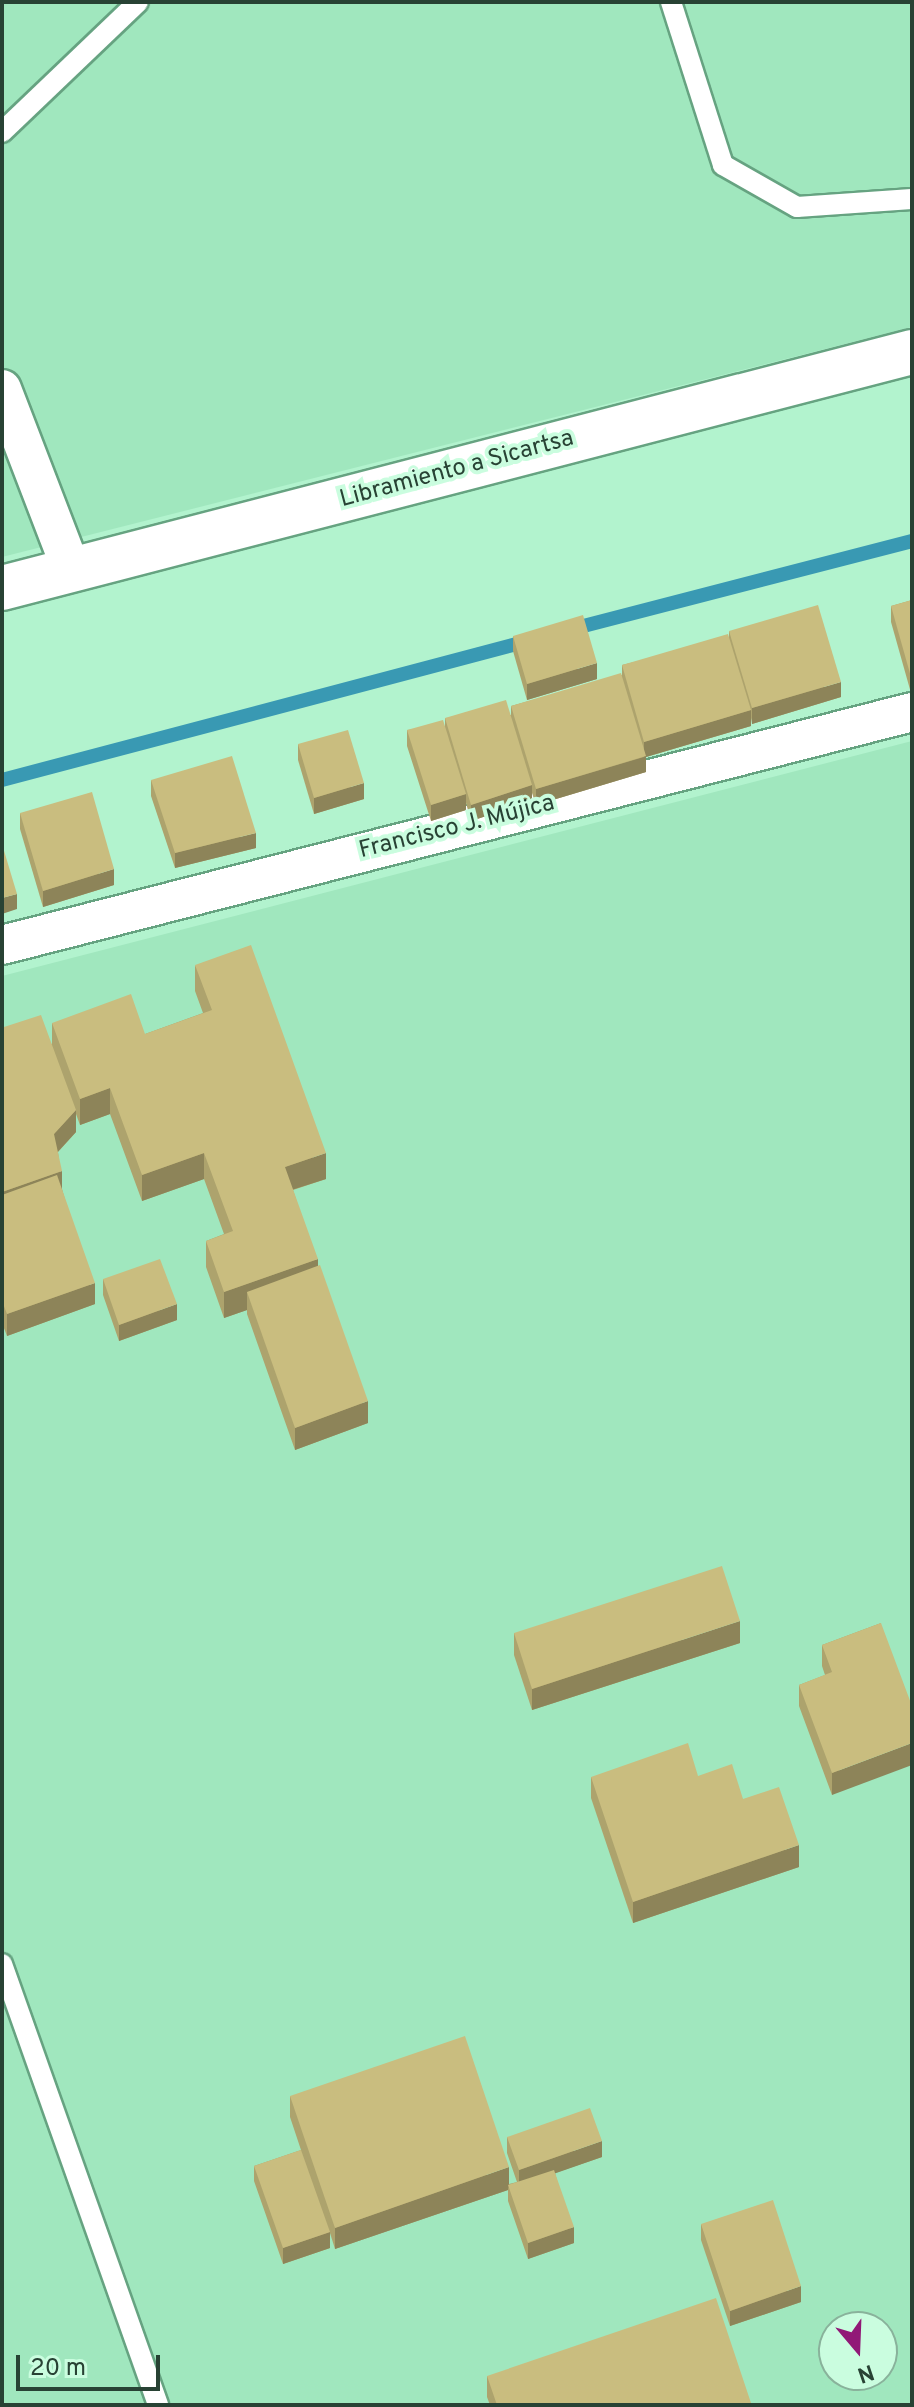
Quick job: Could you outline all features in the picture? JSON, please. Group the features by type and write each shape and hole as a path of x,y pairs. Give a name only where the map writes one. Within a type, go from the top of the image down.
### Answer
{"main road":[{"name":"Libramiento a Sicartsa","path":"2,588 912,352"}],"street":[{"path":"2,389 71,569"},
{"name":"Francisco J. Mújica","path":"2,945 912,712"}],"lane":[{"path":"2,132 138,2"},
{"path":"671,2 723,165 797,207 912,199"},
{"path":"2,1964 158,2405"}],"shaded area":[{"path":"2,2 912,2 912,327 2,557"},
{"path":"912,741 912,2405 2,2405 2,976"}],"building":[{"path":"912,600 912,677 911,677 891,606"},
{"path":"818,605 841,682 752,708 729,631"},
{"path":"583,615 597,663 527,684 513,636"},
{"path":"728,634 751,710 644,742 622,665"},
{"path":"621,673 646,756 536,789 511,706"},
{"path":"506,700 532,785 471,805 445,718"},
{"path":"443,720 466,794 431,805 407,730"},
{"path":"348,730 364,783 314,798 298,744"},
{"path":"232,756 256,833 175,853 151,780"},
{"path":"92,792 114,869 43,891 20,813"},
{"path":"2,844 17,894 2,898"},
{"path":"251,945 326,1153 285,1167 318,1259 224,1292 206,1241 233,1231 204,1153 142,1175 110,1088 80,1099 52,1023 131,994 145,1034 212,1010 195,965"},
{"path":"41,1015 76,1110 54,1134 62,1171 2,1192 2,1030"},
{"path":"57,1175 95,1283 7,1314 2,1301 2,1195"},
{"path":"160,1259 177,1304 119,1325 103,1279"},
{"path":"320,1265 368,1401 295,1428 247,1292"},
{"path":"722,1566 740,1621 532,1689 514,1633"},
{"path":"881,1623 912,1706 912,1743 832,1773 799,1685 832,1672 822,1645"},
{"path":"688,1743 698,1776 732,1764 743,1799 779,1787 799,1845 633,1902 591,1777"},
{"path":"465,2036 509,2167 335,2228 290,2096"},
{"path":"590,2108 602,2141 519,2170 507,2137"},
{"path":"301,2150 330,2232 283,2248 254,2166"},
{"path":"554,2170 574,2227 528,2243 508,2185"},
{"path":"773,2200 801,2286 730,2311 701,2224"},
{"path":"716,2298 751,2403 497,2405 487,2376"}],"waterway":[{"path":"568,630 912,541"},
{"path":"2,780 528,641"}]}
